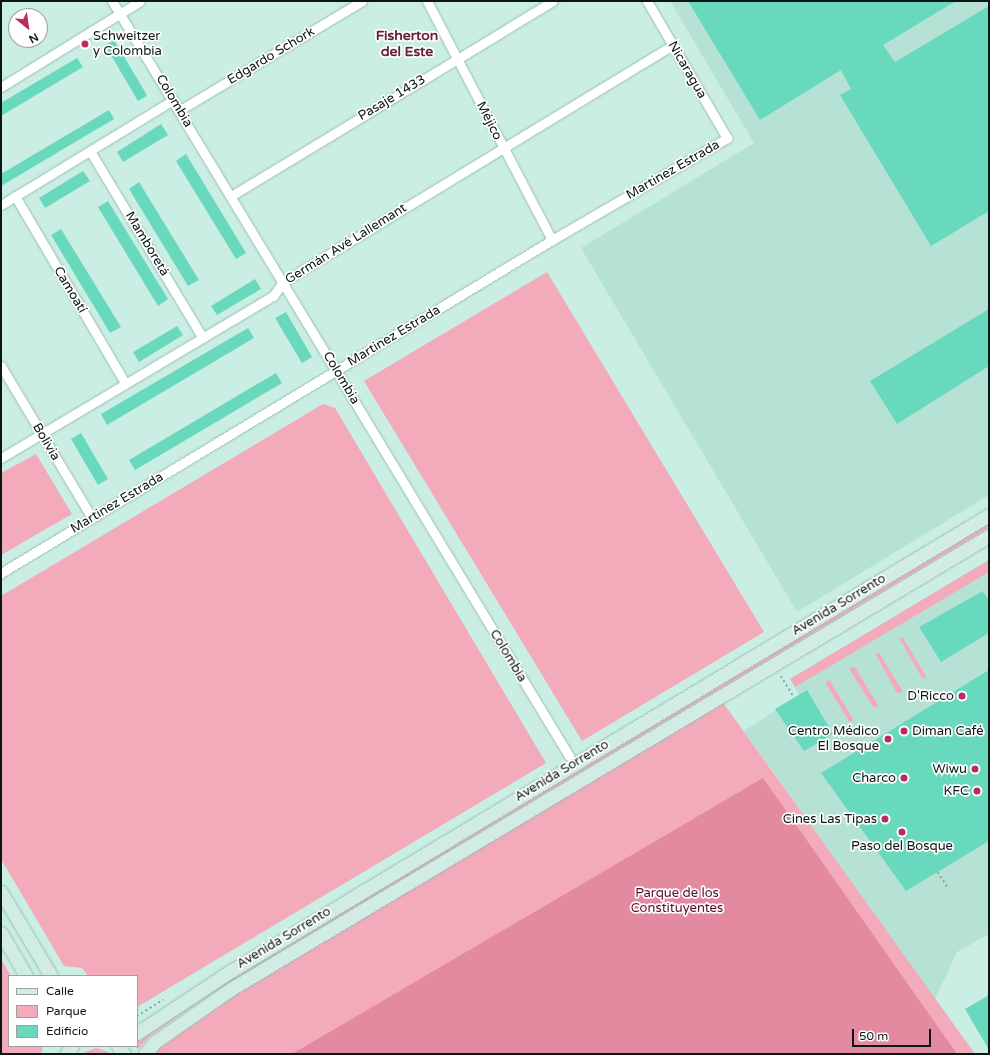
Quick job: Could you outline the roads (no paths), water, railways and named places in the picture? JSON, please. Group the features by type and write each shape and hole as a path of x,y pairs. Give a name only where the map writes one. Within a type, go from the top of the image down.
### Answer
{"main road":[{"name":"Avenida Sorrento","path":"138,1031 226,974 989,515"},
{"name":"Avenida Sorrento","path":"145,1054 154,1042 231,989 989,536"},
{"path":"1,892 50,975"},
{"path":"1,933 25,975"}],"street":[{"name":"Colombia","path":"112,1 180,110 569,756"},
{"path":"1,87 121,15 140,1"},
{"name":"Edgardo Schork","path":"180,110 362,1"},
{"name":"Méjico","path":"427,1 552,240"},
{"name":"Pasaje 1433","path":"231,196 553,1"},
{"name":"Nicaragua","path":"647,1 727,138"},
{"name":"Germán Avé Lallemant","path":"1,458 273,296 283,282 673,45"},
{"path":"1,205 173,100"},
{"name":"Martinez Estrada","path":"1,573 337,372 552,240 727,138"},
{"name":"Mamboretá","path":"90,151 203,338"},
{"name":"Camoatí","path":"15,196 125,383"},
{"name":"Bolivia","path":"1,366 92,518"}],"place":[{"name":"Schweitzer y Colombia","path":"85,44"},
{"name":"D'Ricco","path":"962,696"},
{"name":"Diman Café","path":"904,731"},
{"name":"Centro Médico El Bosque","path":"888,739"},
{"name":"Wiwu","path":"975,769"},
{"name":"Charco","path":"904,778"},
{"name":"KFC","path":"977,791"},
{"name":"Cines Las Tipas","path":"885,819"},
{"name":"Paso del Bosque","path":"902,832"}],"district":[{"name":"Fisherton del Este","path":"407,44"}],"park label":[{"name":"Parque de los Constituyentes","path":"677,902"}]}
